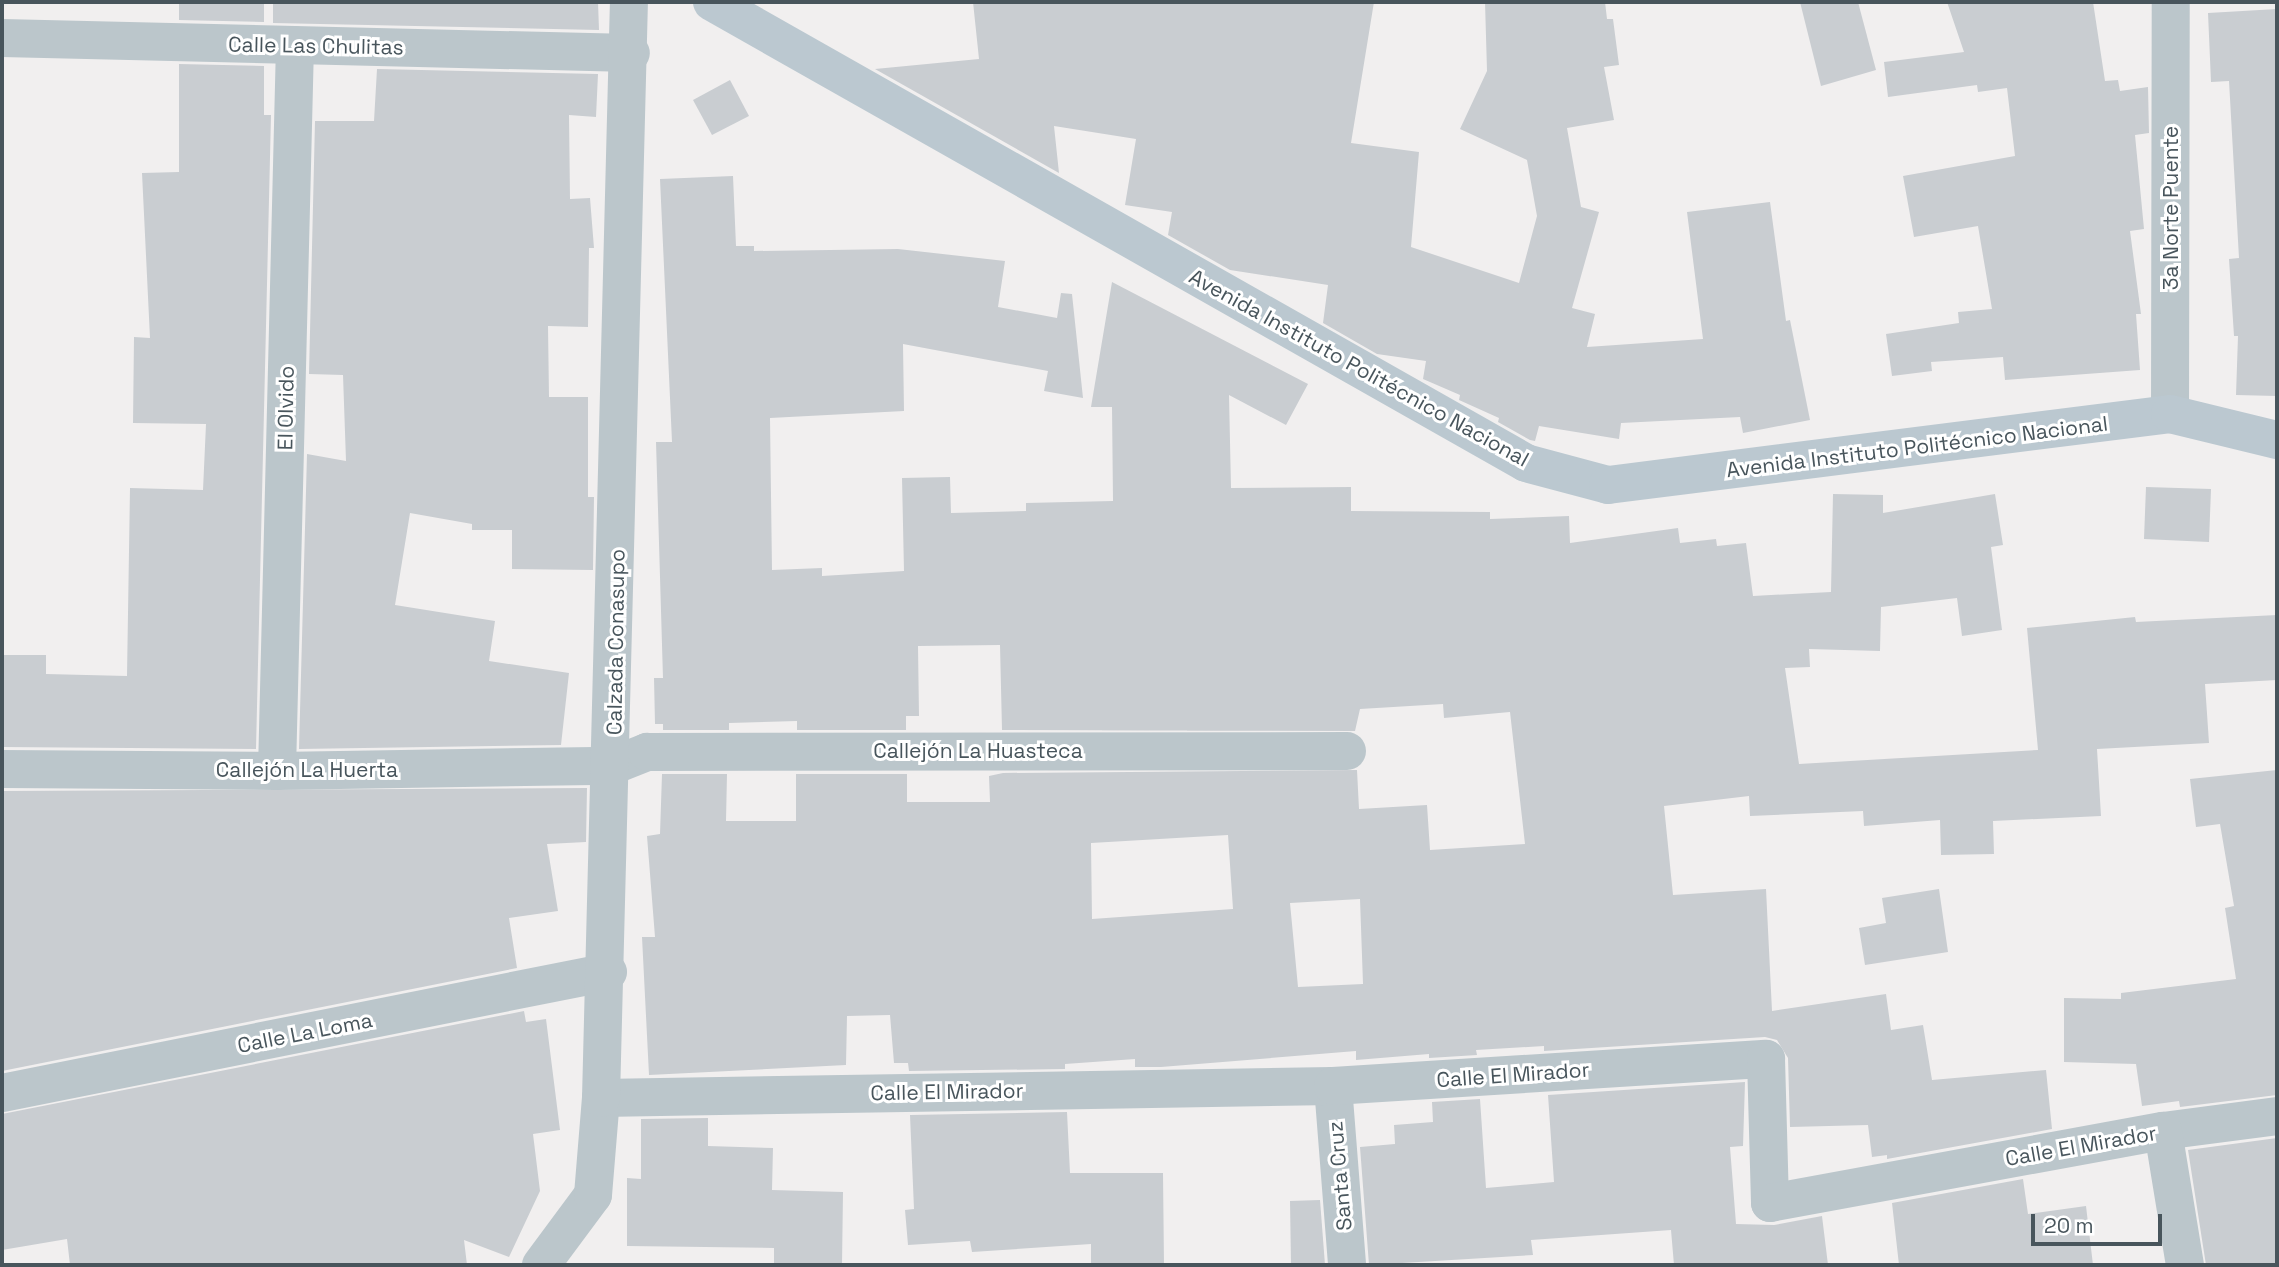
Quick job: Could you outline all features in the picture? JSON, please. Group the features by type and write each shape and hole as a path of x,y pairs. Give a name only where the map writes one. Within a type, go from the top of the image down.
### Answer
{"street":[{"name":"Calzada Conasupo","path":"541,1265 593,1195 601,1098 608,972 631,53 629,2"},
{"name":"Avenida Instituto Politécnico Nacional","path":"712,2 1526,463 1608,485 2170,414 2277,440"},
{"name":"3a Norte Puente","path":"2170,414 2171,2"},
{"name":"Calle Las Chulitas","path":"2,38 631,53"},
{"name":"El Olvido","path":"276,771 295,45"},
{"name":"Callejón La Huasteca","path":"612,766 647,752 1347,751"},
{"name":"Callejón La Huerta","path":"2,769 276,771 612,766"},
{"name":"Calle La Loma","path":"2,1093 608,972"},
{"name":"Calle El Mirador","path":"601,1098 1333,1086 1766,1059 1770,1203 2163,1131 2277,1116"},
{"name":"Santa Cruz","path":"1333,1086 1348,1265"},
{"path":"2163,1131 2185,1265"}],"building":[{"path":"179,2 264,2 264,22 179,20"},
{"path":"273,2 598,2 599,30 273,23"},
{"path":"973,2 1374,2 1351,143 1419,152 1411,247 1519,283 1537,216 1527,160 1460,129 1487,71 1485,2 1605,2 1607,19 1613,19 1619,65 1604,67 1614,120 1567,128 1581,207 1599,212 1572,308 1595,314 1587,347 1703,339 1687,212 1770,202 1786,321 1790,320 1810,420 1743,433 1740,417 1621,423 1619,439 1539,426 1535,441 1530,440 1498,422 1499,418 1459,400 1460,395 1423,379 1426,361 1377,354 1323,323 1328,285 1230,270 1168,235 1172,212 1125,205 1136,139 1054,126 1059,173 875,69 979,59"},
{"path":"1800,2 1858,2 1876,70 1821,86"},
{"path":"1947,2 2093,2 2105,81 2118,80 2120,91 2148,87 2149,133 2135,135 2144,229 2130,231 2141,314 2136,314 2140,370 2005,380 2003,357 1931,362 1932,371 1892,376 1886,334 1959,323 1958,312 1992,309 1978,226 1914,237 1903,176 2015,156 2007,88 1978,92 1977,85 1888,97 1884,62 1964,52"},
{"path":"2277,9 2277,396 2236,395 2238,336 2234,336 2229,259 2239,258 2229,81 2211,82 2208,13"},
{"path":"179,64 264,66 264,115 271,115 256,749 2,747 2,655 46,655 46,674 127,676 130,488 203,490 206,424 133,423 134,337 150,338 142,173 179,172"},
{"path":"377,69 598,74 596,117 569,115 570,199 590,198 594,248 589,248 588,327 548,326 549,397 588,397 588,497 594,497 593,570 512,569 512,530 472,530 472,524 410,513 395,605 495,621 489,661 569,673 561,745 299,749 307,454 346,461 343,375 309,374 315,121 374,121"},
{"path":"730,80 749,116 712,135 693,100"},
{"path":"733,176 736,246 754,246 754,251 898,249 1005,261 998,307 1057,318 1061,293 1072,294 1083,398 1044,391 1048,371 903,344 904,411 770,418 772,570 822,568 822,576 904,571 902,478 950,477 951,513 1026,511 1026,503 1113,501 1112,407 1091,407 1112,282 1308,384 1286,425 1229,395 1231,488 1351,487 1351,511 1490,512 1490,519 1569,516 1570,543 1678,528 1680,543 1716,539 1717,546 1746,543 1753,596 1831,592 1833,494 1883,495 1883,513 1995,494 2003,545 1991,547 2002,630 1962,636 1957,598 1881,607 1880,651 1809,649 1810,667 1785,668 1799,764 2038,750 2027,628 2135,617 2136,622 2277,615 2277,680 2205,684 2209,743 2097,749 2101,816 1993,821 1994,854 1941,855 1940,820 1864,826 1863,811 1750,816 1749,796 1664,806 1673,895 1766,889 1772,1011 1886,994 1891,1030 1923,1025 1932,1080 2046,1070 2052,1129 1887,1159 1887,1155 1872,1157 1868,1125 1790,1127 1788,1058 1777,1040 1765,1037 1544,1051 1544,1046 1476,1050 1477,1055 1429,1058 1429,1054 1356,1060 1356,1051 1161,1067 1135,1067 1135,1059 1065,1064 1065,1069 909,1071 908,1063 894,1063 890,1015 847,1016 846,1065 649,1075 642,937 655,937 647,836 660,834 662,774 727,774 726,821 796,821 796,774 907,774 907,802 990,802 989,776 1003,773 1357,770 1359,809 1427,805 1430,850 1525,844 1510,712 1444,718 1443,704 1360,709 1355,731 1002,730 1000,645 918,646 919,716 906,716 906,730 797,730 797,721 729,723 729,730 663,730 663,724 655,724 654,678 663,678 656,442 672,442 660,179","holes":["1228,835 1233,909 1092,919 1091,843","1360,899 1363,984 1298,987 1290,903"]},
{"path":"2146,487 2211,489 2209,542 2144,539"},
{"path":"2277,770 2277,1095 2180,1107 2179,1101 2142,1106 2136,1064 2064,1062 2064,998 2121,999 2121,993 2236,979 2225,908 2234,906 2220,824 2196,827 2190,779"},
{"path":"587,788 586,842 547,844 558,911 509,918 517,968 2,1071 2,791"},
{"path":"1939,889 1948,952 1865,965 1859,928 1886,923 1882,898"},
{"path":"524,1011 526,1022 546,1019 560,1130 533,1134 540,1191 509,1257 464,1240 467,1265 70,1265 67,1239 2,1250 2,1114"},
{"path":"1745,1082 1743,1146 1730,1147 1736,1224 1774,1225 1822,1216 1828,1265 1674,1265 1671,1230 1531,1240 1533,1255 1369,1265 1360,1147 1395,1144 1394,1125 1433,1122 1432,1102 1480,1099 1486,1188 1554,1182 1548,1095"},
{"path":"1067,1112 1070,1173 1163,1173 1164,1265 1091,1265 1091,1244 972,1252 970,1241 908,1245 905,1210 914,1209 910,1115"},
{"path":"708,1118 708,1146 773,1148 772,1190 843,1192 842,1265 774,1265 774,1248 627,1246 627,1178 641,1179 641,1119"},
{"path":"2277,1138 2277,1265 2206,1265 2188,1150"},
{"path":"2023,1179 2028,1214 2086,1206 2093,1265 1899,1265 1892,1203"},
{"path":"1320,1200 1325,1265 1291,1265 1290,1201"}]}
